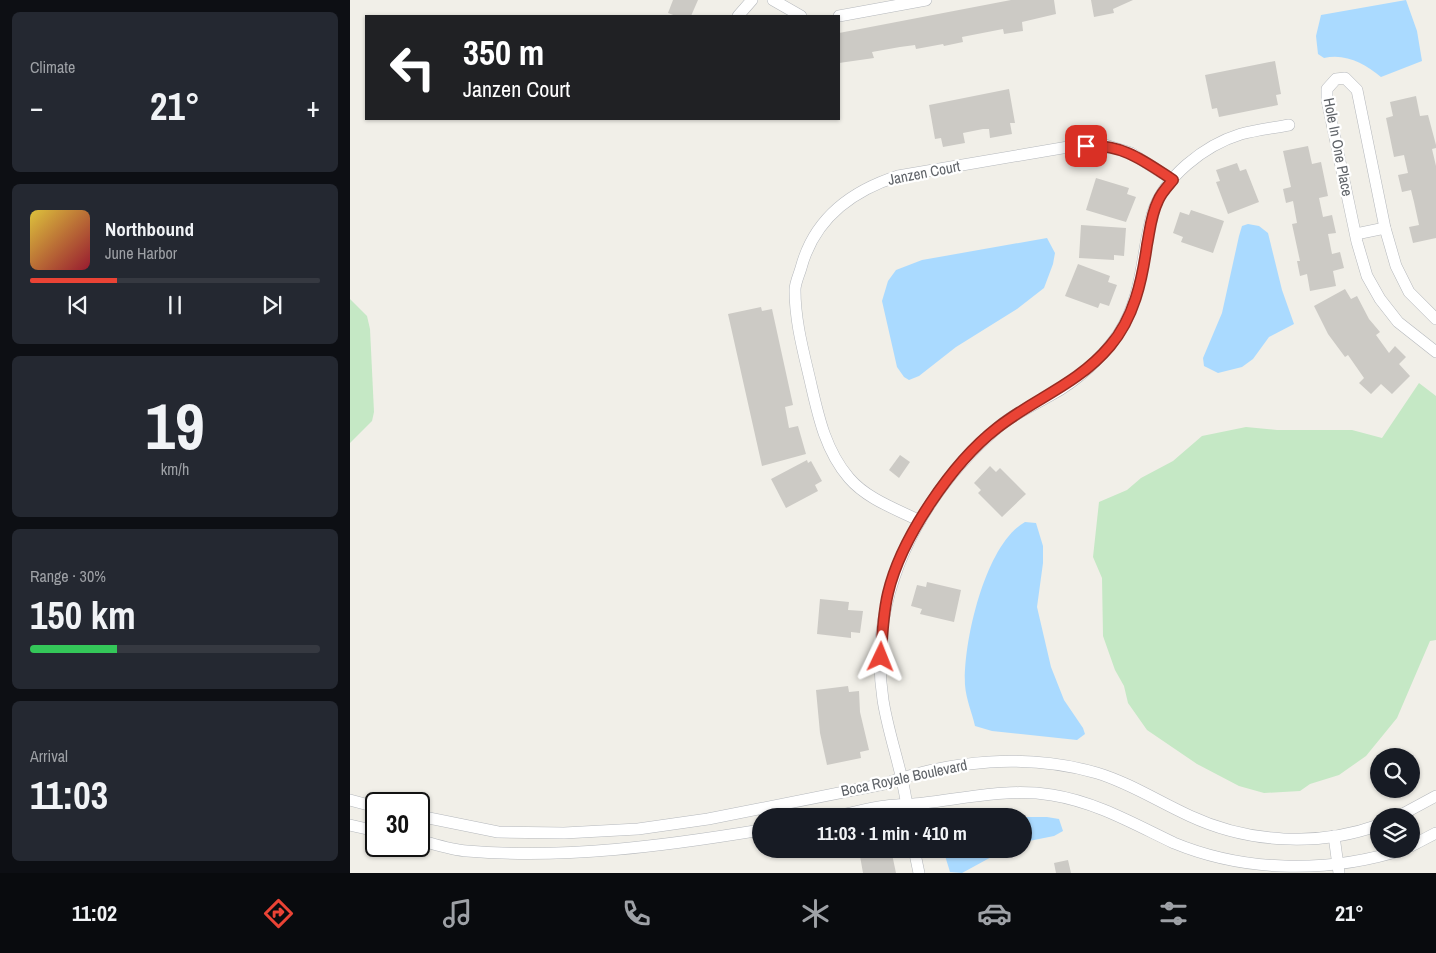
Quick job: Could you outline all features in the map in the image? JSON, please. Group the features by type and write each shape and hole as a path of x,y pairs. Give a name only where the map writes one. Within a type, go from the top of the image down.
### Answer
{"street":[{"path":"739,15 752,0"},
{"path":"773,0 799,15"},
{"path":"840,16 926,0"},
{"name":"Hole In One Place","path":"1436,319 1410,292 1396,266 1385,228 1357,90 1345,78 1336,80 1327,89 1327,100 1367,276 1380,299 1398,322 1436,352"},
{"path":"907,808 882,698 882,628 888,592 902,552 943,484 996,428 1054,394 1082,373 1110,346 1127,320 1140,286 1152,215 1158,199 1173,180 1190,162 1210,148 1241,134 1289,125"},
{"name":"Janzen Court","path":"920,521 878,502 850,479 834,457 821,430 796,318 795,288 805,252 826,220 847,199 873,184 890,179 1068,147 1105,145 1122,150 1131,153 1173,180"},
{"path":"1356,234 1385,228"},
{"name":"Boca Royale Boulevard","path":"430,818 498,832 564,833 638,829 708,819 985,762 1048,762 1091,772 1120,782 1187,815 1220,828 1261,837 1284,839 1334,836 1370,827"},
{"name":"Boca Royale Boulevard","path":"876,808 994,793 1052,795 1114,813 1174,843 1217,860 1278,870 1338,870 1378,858"},
{"path":"1414,808 1436,796"},
{"path":"350,800 365,804"},
{"path":"350,824 365,828"},
{"path":"430,843 466,851 599,851 685,843 752,832"},
{"path":"1420,841 1436,833"},
{"path":"1334,836 1338,870"},
{"path":"916,858 919,873"}],"green space":[{"path":"350,299 367,316 370,329 374,412 372,421 350,443"},
{"path":"1419,383 1436,396 1436,640 1430,641 1397,718 1373,748 1370,748 1366,756 1339,775 1310,784 1300,791 1264,793 1239,786 1197,764 1147,730 1128,703 1124,686 1115,670 1103,636 1102,578 1093,557 1099,502 1127,490 1141,478 1173,461 1202,436 1246,427 1277,430 1352,430 1382,438"}],"water":[{"path":"1406,0 1417,31 1422,61 1381,77 1368,68 1347,58 1324,58 1318,54 1316,36 1321,15"},
{"path":"1248,224 1259,226 1268,233 1282,290 1294,324 1269,337 1253,359 1242,367 1218,373 1204,366 1203,358 1222,313 1242,226"},
{"path":"1047,238 1055,253 1044,288 1017,309 956,347 919,376 909,380 904,377 897,367 882,301 888,281 896,270 922,260"},
{"path":"1025,522 1036,523 1043,546 1043,563 1037,607 1051,667 1064,700 1085,734 1077,740 992,731 975,726 967,695 965,667 979,596 998,551 1011,534"},
{"path":"1032,817 1059,819 1063,831 1054,836 1032,840"},
{"path":"946,858 990,858 962,873 950,872"}],"building":[{"path":"673,0 698,0 691,15 673,15 668,13"},
{"path":"1011,0 1054,0 1056,14 1022,22 1023,31 1004,34 1003,29 962,37 963,42 944,46 943,44 916,49 915,45 900,47 872,52 874,58 840,63 840,33"},
{"path":"1091,0 1133,0 1113,9 1114,13 1094,17"},
{"path":"1275,61 1281,94 1276,95 1278,105 1219,117 1217,108 1212,109 1205,75"},
{"path":"1009,89 1015,123 1010,123 1012,134 990,138 989,129 983,129 963,133 965,143 943,147 941,138 935,139 929,105"},
{"path":"1416,96 1420,116 1428,115 1436,145 1436,148 1432,149 1436,166 1436,238 1413,243 1409,227 1419,225 1414,202 1411,190 1402,192 1398,175 1408,173 1404,155 1394,157 1386,118 1393,116 1390,102"},
{"path":"1308,146 1312,164 1321,162 1328,196 1319,198 1323,217 1332,215 1336,233 1328,234 1332,254 1340,252 1344,268 1333,271 1336,286 1310,291 1307,274 1300,276 1297,261 1300,261 1292,224 1297,223 1293,201 1286,203 1283,189 1291,187 1283,151"},
{"path":"1237,163 1240,171 1246,169 1259,202 1228,214 1216,182 1220,181 1216,170"},
{"path":"1096,178 1129,188 1127,194 1136,197 1126,222 1086,210"},
{"path":"1191,210 1224,221 1213,253 1181,242 1183,237 1173,233 1180,212 1189,215"},
{"path":"1081,225 1126,228 1124,256 1114,255 1114,260 1079,258"},
{"path":"1078,264 1110,276 1108,282 1117,285 1109,306 1100,303 1098,308 1065,296"},
{"path":"1345,289 1351,299 1357,296 1369,319 1380,332 1376,335 1389,353 1395,346 1406,357 1399,364 1410,376 1392,394 1381,384 1371,394 1359,383 1364,378 1348,355 1345,357 1328,334 1314,306"},
{"path":"761,307 762,311 772,309 793,405 785,407 789,428 798,426 806,454 762,466 728,314"},
{"path":"900,455 910,462 899,478 889,470"},
{"path":"807,460 808,463 811,461 822,481 815,485 818,491 786,508 771,479"},
{"path":"990,466 996,472 1000,468 1026,494 1002,517 978,493 981,490 974,483"},
{"path":"927,582 961,590 954,622 920,614 922,609 911,606 917,585 926,587"},
{"path":"820,599 849,602 848,610 863,611 860,633 851,632 851,638 817,634"},
{"path":"848,686 849,692 859,691 860,712 869,750 860,752 861,758 827,765 820,733 816,690"},
{"path":"860,858 893,858 896,873 863,873"},
{"path":"1068,860 1071,873 1056,873 1054,863"}],"route":[{"path":"881,657 882,628 888,592 902,552 943,484 996,428 1028,407 1054,394 1082,373 1110,346 1127,320 1140,286 1152,215 1158,199 1173,180 1131,153 1105,145 1086,146"}]}
